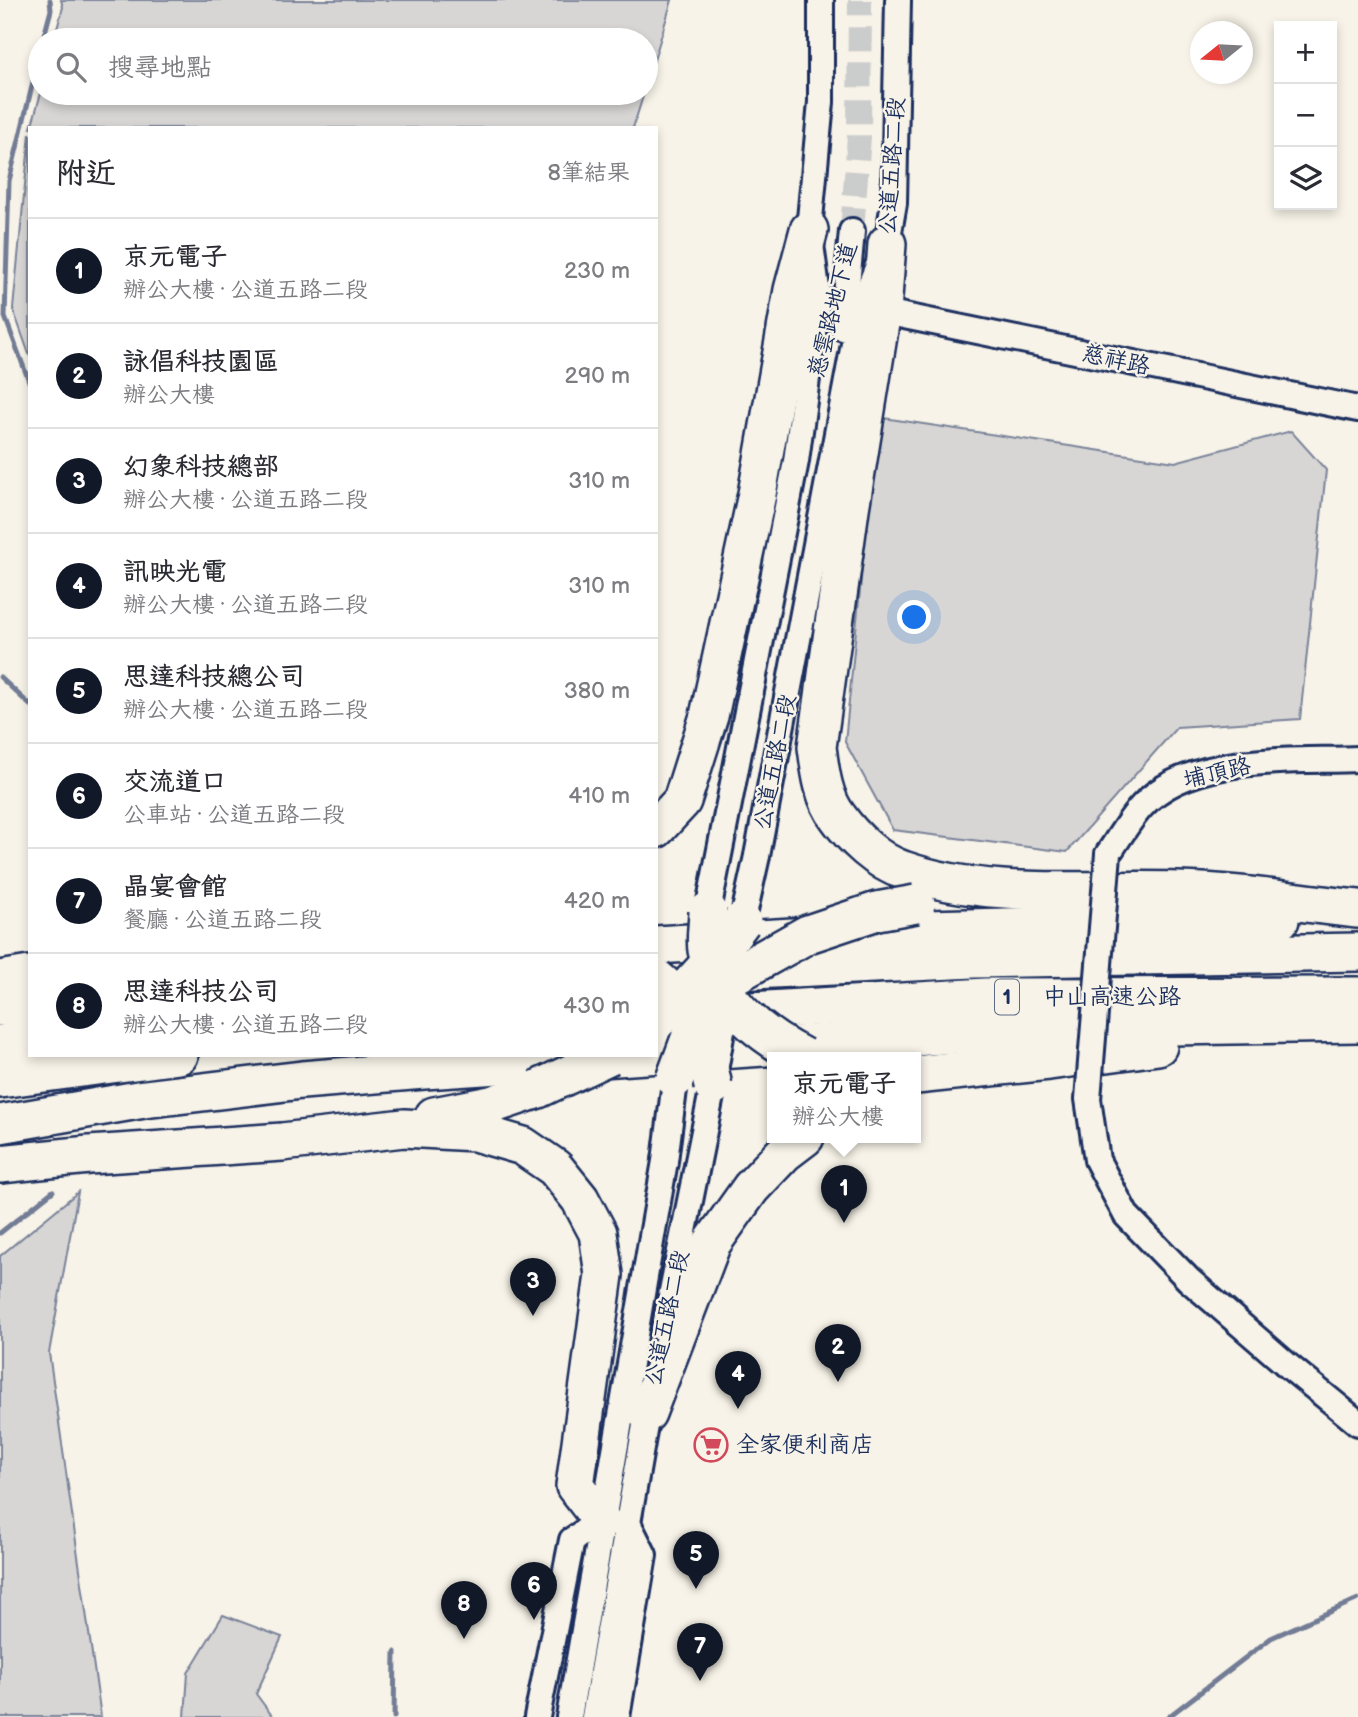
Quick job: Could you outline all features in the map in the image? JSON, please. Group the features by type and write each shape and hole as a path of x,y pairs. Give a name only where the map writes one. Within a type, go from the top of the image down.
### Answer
{"highway":[{"path":"658,827 682,801 709,716 757,494 793,290 809,230"},
{"path":"887,244 817,747 821,780 836,816 863,846 900,870 958,884 1026,889 1182,891 1358,909"},
{"path":"690,994 808,934 877,911 1026,889"},
{"path":"675,1079 690,994 707,948 708,911"},
{"path":"658,946 928,929 1358,917"},
{"path":"713,1086 690,994 742,921"},
{"name":"中山高速公路","path":"690,994 973,959 1358,952"},
{"path":"0,980 28,975"},
{"path":"690,994 754,1024 796,1052"},
{"name":"中山高速公路","path":"690,994 986,998 1358,996"},
{"path":"0,1007 28,1004"},
{"path":"921,1074 1049,1061 1220,1037 1358,1025"},
{"path":"658,1054 1046,1028 1358,1025"},
{"path":"0,1044 28,1040"},
{"path":"0,1079 164,1057"},
{"path":"404,1128 432,1117 491,1105 538,1089 606,1057"},
{"path":"0,1124 144,1099 302,1080 617,1057"},
{"path":"921,1093 1049,1061"},
{"path":"0,1164 89,1154 282,1142 404,1128 475,1132 523,1146 555,1168 580,1199 598,1233 604,1275 575,1486 615,1521"},
{"path":"647,1413 712,1243 751,1188 797,1143"}],"street":[{"name":"公道五路二段","path":"708,911 796,461 818,296 809,230 821,102 821,0"},
{"name":"公道五路二段","path":"742,921 757,856 861,307 887,244 894,203 898,0"},
{"name":"慈雲路地下道","path":"796,461 852,231 831,471"},
{"name":"慈祥路","path":"878,311 1358,409"},
{"name":"埔頂路","path":"1358,759 1236,764 1180,778 1143,804 1108,854 1088,1099 1097,1160 1126,1215 1189,1280 1358,1423"},
{"name":"公道五路二段","path":"594,1717 615,1521 675,1079"},
{"name":"公道五路二段","path":"569,1717 615,1521 647,1413 713,1086"},
{"path":"537,1717 572,1541 615,1521 644,1555 617,1717"}],"shaded area":[{"path":"61,0 672,0 658,47 658,28 57,28 63,7"},
{"path":"38,105 640,105 634,126 32,126"},
{"path":"28,154 28,351 13,309"},
{"path":"877,417 1175,462 1291,431 1326,470 1300,719 1177,727 1067,852 893,830 845,742"},
{"path":"78,1192 49,1353 101,1717 0,1717 0,1256"},
{"path":"223,1615 282,1637 256,1694 273,1717 185,1717 188,1673"}],"waterway":[{"path":"46,28 51,10 50,0"},
{"path":"28,103 9,181 5,317 28,379"},
{"path":"0,677 28,703"},
{"path":"0,1233 53,1191"},
{"path":"1168,1717 1271,1638 1358,1599"},
{"path":"394,1717 395,1652"}],"tunnel":[{"path":"852,231 859,136 860,0"}],"place":[{"name":"京元電子","path":"844,1223"},
{"name":"幻象科技總部","path":"533,1316"},
{"name":"詠倡科技園區","path":"838,1382"},
{"name":"訊映光電","path":"738,1409"},
{"name":"全家便利商店","path":"711,1445"},
{"name":"思達科技總公司","path":"696,1589"},
{"name":"交流道口","path":"534,1620"},
{"name":"思達科技公司","path":"464,1639"},
{"name":"晶宴會館","path":"700,1681"}]}
